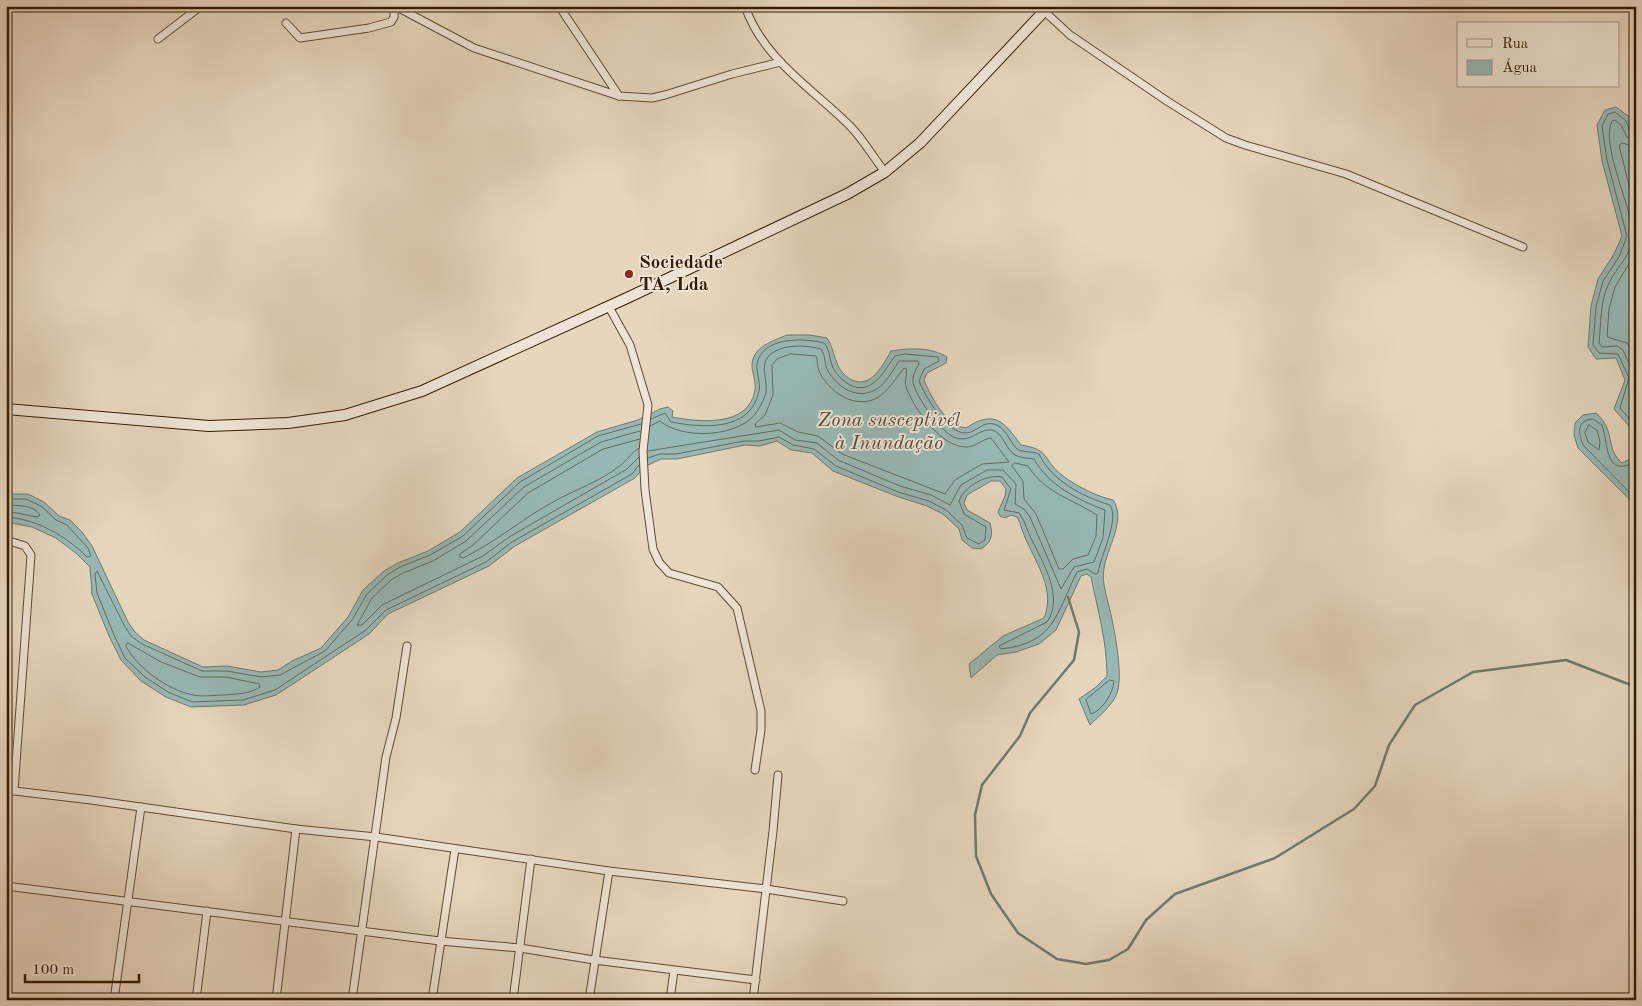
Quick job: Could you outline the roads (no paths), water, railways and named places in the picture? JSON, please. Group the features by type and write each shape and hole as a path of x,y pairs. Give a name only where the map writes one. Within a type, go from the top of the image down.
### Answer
{"main road":[{"path":"6,409 215,426 288,423 345,415 422,391 609,307 847,194 884,172 944,119 1046,9"}],"street":[{"path":"158,40 201,6"},
{"path":"286,23 300,38 370,28 391,22 394,17 395,6 474,48 619,96 659,97 732,74 780,62"},
{"path":"559,6 619,96"},
{"path":"745,6 757,33 780,62 851,128 884,172"},
{"path":"1046,9 1070,35 1226,138 1346,174 1522,247"},
{"path":"609,307 630,345 648,405 643,451 645,490 653,549 659,562 669,573 718,587 737,608 761,711 761,730 755,770"},
{"path":"6,540 25,546 31,555 10,791 296,829 376,837 609,871 766,889 842,901"},
{"path":"352,1000 386,757 396,718 407,646"},
{"path":"753,1000 778,774"},
{"path":"114,1000 126,901 141,807"},
{"path":"276,1000 296,829"},
{"path":"432,1000 455,849"},
{"path":"513,1000 531,859"},
{"path":"590,1000 594,960 609,871"},
{"path":"6,886 440,941 520,948 674,971 756,980"},
{"path":"196,1000 207,910"},
{"path":"670,1000 674,971"}],"water":[{"path":"1616,107 1631,118 1636,138 1636,428 1629,426 1614,409 1625,380 1616,358 1596,359 1588,347 1591,306 1598,279 1614,254 1622,236 1602,161 1597,125 1605,110"},
{"name":"Zona susceptivél à Inundação","path":"787,335 810,335 827,338 841,371 850,379 859,382 865,381 876,374 891,351 920,349 934,351 947,357 946,363 927,373 924,380 940,410 952,422 966,428 984,419 998,421 1009,430 1021,445 1031,447 1042,453 1056,470 1068,480 1094,494 1113,500 1117,508 1117,525 1103,577 1117,647 1119,684 1112,702 1090,725 1079,699 1096,687 1107,676 1102,626 1091,577 1087,574 1081,576 1056,630 1039,644 1016,652 997,655 971,678 969,664 1003,636 1044,618 1047,606 1045,582 1017,517 1011,515 1005,518 1000,516 998,512 1006,489 1000,481 991,481 967,495 964,503 967,510 990,523 991,538 981,549 972,548 962,540 959,529 943,514 927,506 833,471 812,453 791,450 777,441 760,446 745,445 677,459 661,459 644,467 635,478 515,546 489,566 388,614 369,634 276,695 244,705 191,707 166,697 141,681 121,660 109,636 92,594 90,567 56,538 32,527 6,522 6,494 28,494 44,502 59,516 70,520 92,546 128,622 144,640 203,667 227,666 261,672 278,670 292,661 321,648 348,617 363,590 384,571 428,551 460,532 517,478 597,432 638,420 668,407 673,411 672,417 708,421 733,417 743,411 751,402 755,390 752,367 755,354 770,342"},
{"path":"1596,413 1609,433 1613,451 1622,463 1636,456 1636,506 1578,448 1574,435 1575,423 1583,415"}],"waterway":[{"path":"1068,597 1079,632 1074,660 1030,713 1020,736 982,785 975,815 976,856 991,894 1018,933 1057,959 1086,964 1109,960 1128,949 1146,920 1175,894 1275,858 1354,809 1375,786 1389,745 1415,705 1473,672 1566,660 1636,687"}],"place":[{"name":"Sociedade TA, Lda","path":"629,274"}]}
